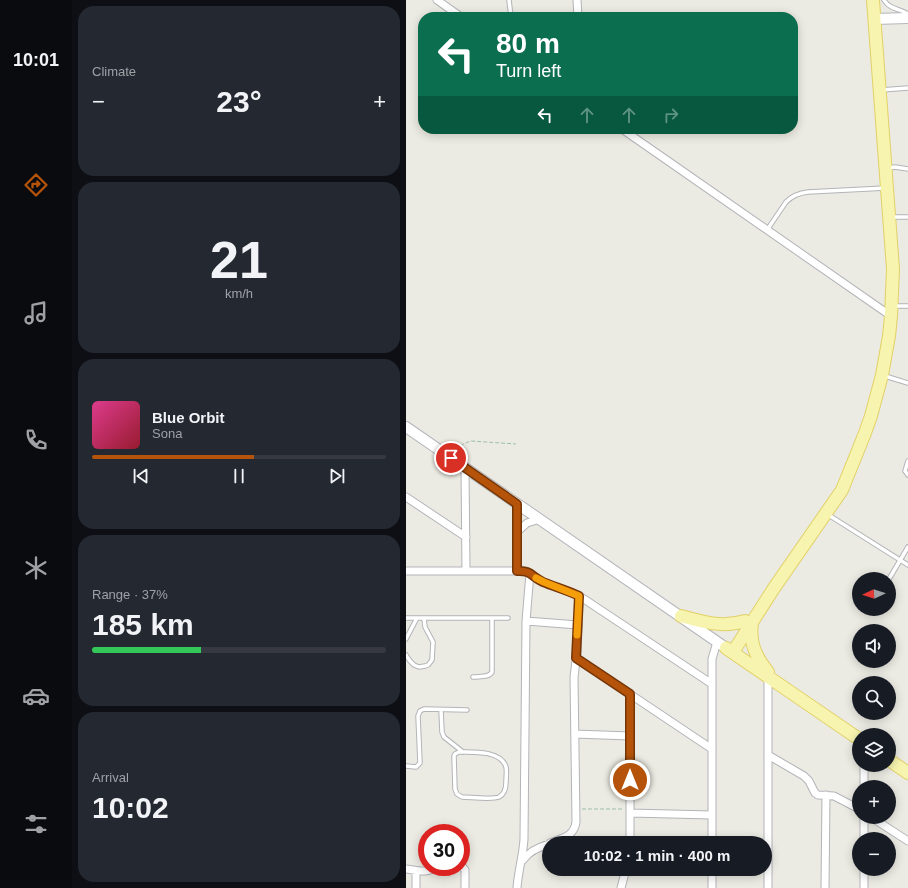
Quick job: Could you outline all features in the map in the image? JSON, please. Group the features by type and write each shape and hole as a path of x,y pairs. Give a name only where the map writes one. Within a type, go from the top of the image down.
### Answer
{"main road":[{"path":"725,647 748,622 842,490 871,416 882,375 892,311 893,269 873,0"},
{"path":"874,19 908,18"},
{"path":"406,427 852,734"},
{"path":"772,679 756,653 748,622 852,463"},
{"path":"680,616 696,621 719,624 748,622"},
{"path":"896,765 908,773"}],"street":[{"path":"436,0 454,12"},
{"path":"577,0 578,12"},
{"path":"629,134 767,230 892,311"},
{"path":"465,468 466,571"},
{"path":"406,497 466,537"},
{"path":"517,504 517,571"},
{"path":"517,532 527,523 540,519"},
{"path":"406,571 523,571 530,573 544,582 579,596 712,684"},
{"path":"517,888 524,839 526,621 530,573"},
{"path":"567,836 573,832 576,822 574,677 579,596"},
{"path":"526,621 578,625"},
{"path":"712,836 712,659 725,647"},
{"path":"576,658 712,749"},
{"path":"768,888 768,755 772,679"},
{"path":"630,694 630,836"},
{"path":"575,734 630,736"},
{"path":"768,755 804,776 815,793 818,795 834,796 852,805"},
{"path":"825,888 826,795"},
{"path":"630,811 712,815"},
{"path":"882,824 908,841"},
{"path":"521,862 525,856 542,847"},
{"path":"406,869 416,871 416,888"},
{"path":"465,876 465,888"},
{"path":"621,888 624,876"},
{"path":"712,876 712,888"},
{"path":"864,876 864,888"}],"lane":[{"path":"509,0 510,12"},
{"path":"884,0 889,6 908,14"},
{"path":"880,90 908,88"},
{"path":"886,169 895,167 908,169"},
{"path":"767,230 786,202 803,192 887,188"},
{"path":"889,217 908,217"},
{"path":"892,311 908,306"},
{"path":"882,375 908,383"},
{"path":"908,461 905,472 908,475"},
{"path":"826,513 908,564"},
{"path":"893,572 908,547"},
{"path":"406,618 508,618"},
{"path":"406,639 417,618"},
{"path":"406,655 412,663 420,667 428,665 432,660 433,642 425,627 424,618"},
{"path":"473,676 488,676 491,675 492,672 492,618"},
{"path":"406,766 416,767 420,763 418,716 420,712 424,709 467,710"},
{"path":"441,710 442,732 444,737 463,752 488,753 505,764 506,788 503,795 496,798 462,797 457,794 455,789 454,756 457,753 463,752"}],"path":[{"path":"451,458 463,444 468,442 516,444"},
{"path":"576,809 630,811"}],"slow traffic":[{"path":"536,578 579,596 577,635"}],"route":[{"path":"451,458 517,504 517,571 526,571 544,582 579,596 576,658 630,694 630,780"}]}
